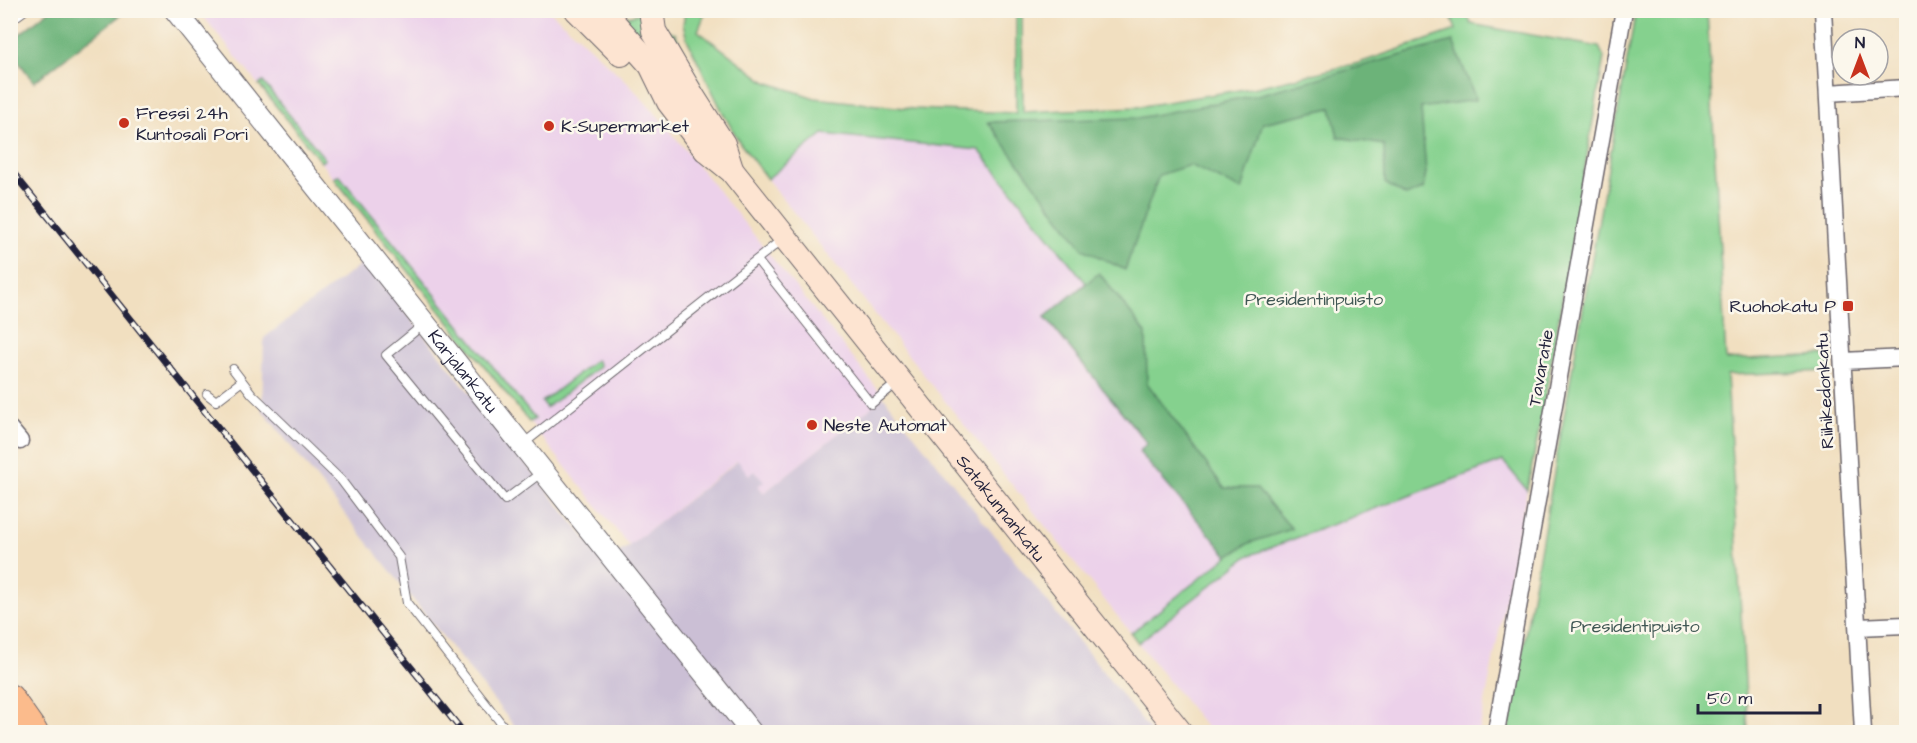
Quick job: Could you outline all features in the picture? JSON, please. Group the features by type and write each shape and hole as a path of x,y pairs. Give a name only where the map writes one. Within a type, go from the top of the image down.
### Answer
{"highway":[{"path":"10,698 34,732"}],"main road":[{"path":"577,10 669,102"},
{"name":"Satakunnankatu","path":"602,10 651,65 669,102 706,150 732,171 1180,732"},
{"name":"Satakunnankatu","path":"651,10 654,31 723,144 732,171"}],"street":[{"name":"Karjalankatu","path":"175,10 751,732"},
{"name":"Tavaratie","path":"1496,732 1624,10"},
{"name":"Riihikedonkatu","path":"1823,10 1863,732"},
{"path":"1828,93 1906,88"},
{"path":"1843,361 1906,358"},
{"path":"1858,627 1906,625"}],"lane":[{"path":"10,21 25,10"},
{"path":"521,446 784,238"},
{"path":"757,260 871,404 900,381"},
{"path":"425,324 386,355 505,500 543,472"},
{"path":"233,369 252,394 341,480 399,557 407,603 508,732"},
{"path":"207,394 216,401 242,381"}],"shaded area":[{"path":"199,11 550,11 627,82 663,122 884,397 764,493 758,486 763,481 755,471 749,475 737,461 629,546"},
{"path":"823,134 979,150 1087,283 1045,318 1235,551 1131,633 767,179"},
{"path":"365,261 604,562 629,546 738,461 749,475 755,471 764,481 758,486 764,493 884,397 1151,732 519,732 262,410 264,338"},
{"path":"1503,461 1527,490 1479,732 1210,732 1138,643 1248,556"}],"green space":[{"path":"50,10 126,11 34,82 15,57 19,54 11,41"},
{"name":"Presidentipuisto","path":"1636,10 1707,11 1726,360 1827,355 1829,371 1727,375 1748,732 1508,732"},
{"name":"Presidentinpuisto","path":"685,11 706,11 698,31 766,82 815,98 914,109 1016,113 1016,11 1022,11 1023,112 1137,107 1257,87 1359,63 1456,30 1449,11 1466,11 1471,24 1599,47 1604,57 1527,490 1503,461 1248,556 1138,643 1131,633 1234,551 1045,317 1086,283 979,150 823,134 767,179 740,143 723,113 687,39 683,25"},
{"path":"641,13 645,32 636,37 620,18"},
{"path":"667,30 675,33 715,118"},
{"path":"1453,41 1476,100 1421,108 1426,173 1423,189 1406,196 1385,183 1384,145 1338,137 1331,108 1263,123 1242,190 1190,165 1159,175 1125,270 1083,249 988,122 1138,118 1257,95"},
{"path":"263,82 325,159 321,162 259,85"},
{"path":"339,175 535,419 529,422 334,178"},
{"path":"1099,273 1146,333 1147,383 1224,488 1256,488 1292,529 1249,543 1228,556 1139,452 1147,443 1045,317"},
{"path":"596,360 599,367 546,408 542,402"}],"railway":[{"path":"10,169 463,732"}],"place":[{"name":"Fressi 24h Kuntosali Pori","path":"124,123"},
{"name":"K-Supermarket","path":"549,126"},
{"name":"Ruohokatu P","path":"1848,306"},
{"name":"Neste Automat","path":"812,425"}]}
